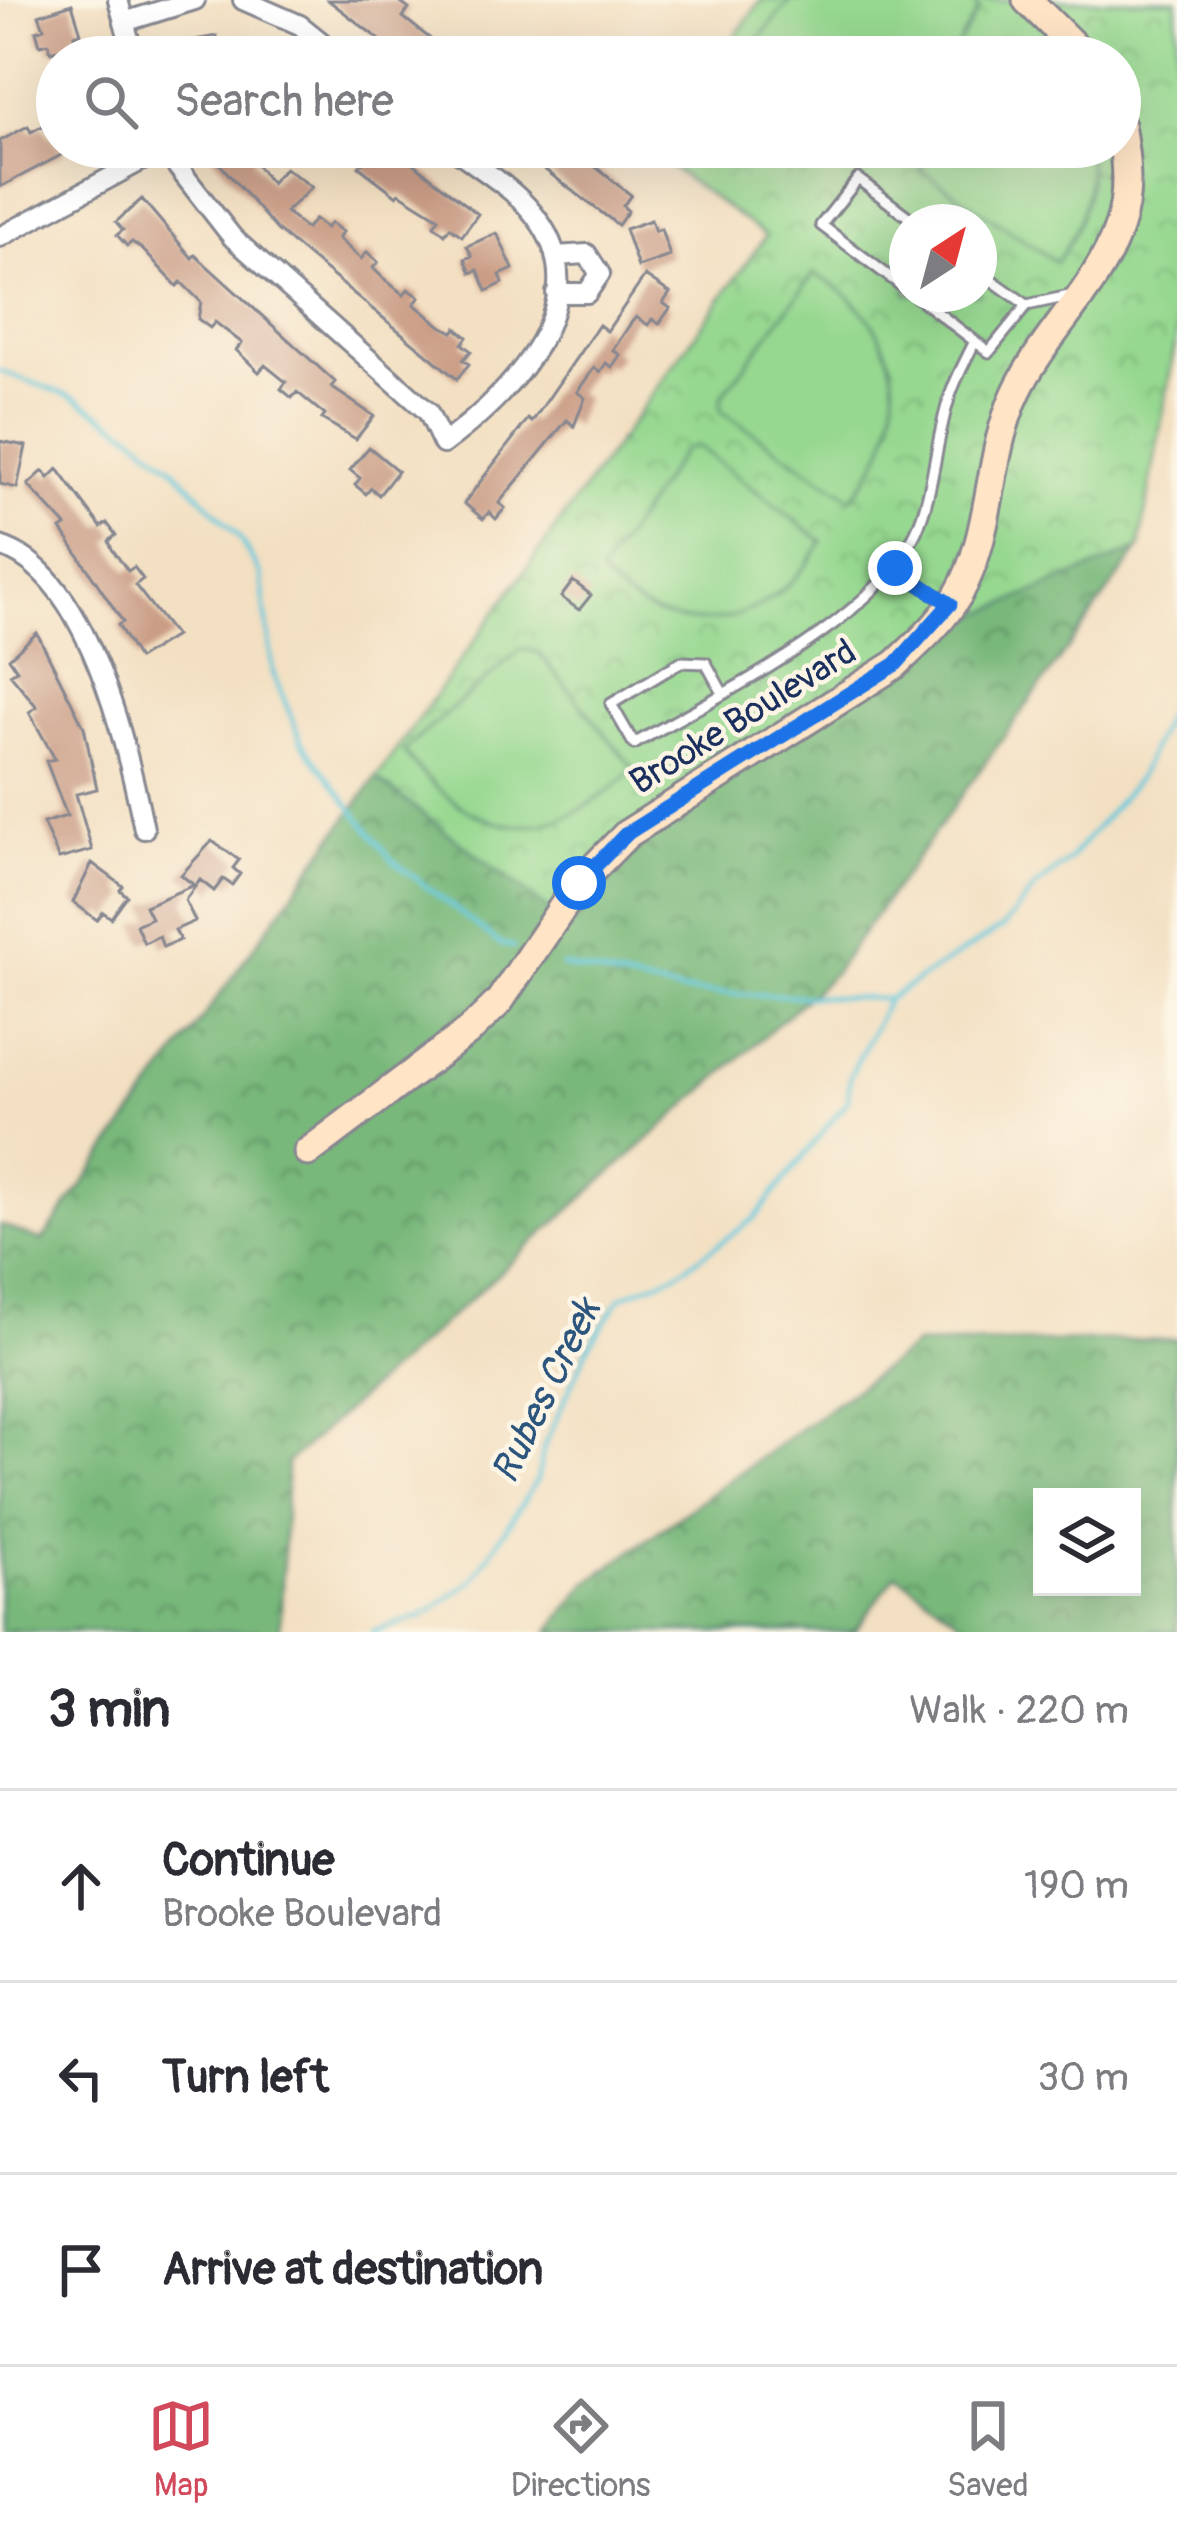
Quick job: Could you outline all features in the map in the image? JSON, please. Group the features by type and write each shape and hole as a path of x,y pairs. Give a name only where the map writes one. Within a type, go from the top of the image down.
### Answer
{"street":[{"path":"118,0 128,36"},
{"path":"124,22 195,0"},
{"path":"243,0 314,36"},
{"path":"1028,0 1064,36"},
{"path":"0,237 126,168"},
{"path":"178,168 232,238 428,412 443,444 524,372 546,334 556,293 555,256 533,212 478,168"},
{"name":"Brooke Boulevard","path":"308,1152 470,1030 499,1002 602,855 656,814 896,664 950,604 983,530 1015,397 1120,225 1125,168"},
{"path":"555,256 587,254 600,274 586,293 556,293"},
{"path":"0,546 20,554 46,577 96,662 121,725 145,829"}],"lane":[{"path":"889,276 821,225 858,179 891,204"},
{"path":"997,284 1027,305"},
{"path":"936,312 989,352 1027,305 1078,294"},
{"path":"722,692 706,663 682,662 611,704 634,744 722,692 835,621 895,568 918,527 949,398 974,341"},
{"path":"895,568 950,604"}],"green space":[{"path":"761,0 1177,0 1177,333 1139,549 920,639 666,815 571,927 376,778 766,236 672,168 1141,168 1141,36 735,36"},
{"path":"790,0 969,0 979,9 963,36 762,36"},
{"path":"1089,168 1083,208 1056,262 997,222 997,204 971,204 920,169"},
{"path":"814,274 845,294 869,319 885,346 893,376 894,407 887,438 873,469 851,498 721,411 721,397"},
{"path":"697,446 822,541 777,594 749,610 689,621 658,614 628,598 600,574 684,449"},
{"path":"1139,549 833,974 287,1463 280,1632 0,1632 0,1225 42,1241 376,778 571,927 666,815 920,639"},
{"path":"521,649 538,652 634,769 572,814 542,824 485,819 430,782 403,751"},
{"path":"1177,1339 1177,1632 977,1632 896,1574 854,1632 549,1632 587,1583 916,1345"}],"building":[{"path":"328,0 397,0 409,9 403,17 427,36 375,36"},
{"path":"72,4 81,33 37,36 36,31 44,28 39,15"},
{"path":"28,126 31,132 36,129 36,168 0,187 0,141"},
{"path":"223,168 259,168 271,183 285,168 312,187 286,212 306,229 315,219 343,232 338,238 361,259 367,252 378,262 373,268 383,278 404,295 408,289 420,297 414,304 441,326 453,332 456,328 467,337 462,344 471,351 463,360 469,364 457,379 277,230"},
{"path":"360,168 420,168 478,214 462,236 450,227 445,234 434,225 439,218 397,196"},
{"path":"543,168 597,168 631,195 623,206 628,211 618,225"},
{"path":"142,199 192,258 195,255 335,382 331,387 374,416 356,439 322,419 325,415 297,392 292,398 281,389 286,382 265,365 259,372 236,350 242,343 215,322 210,328 198,319 201,302 181,282 177,286 143,250 132,242 127,246 117,235 123,230 116,222"},
{"path":"651,220 655,231 661,229 670,256 638,267 625,229"},
{"path":"497,233 513,269 500,275 503,283 487,291 478,270 471,273 465,259 472,256 467,246"},
{"path":"645,276 670,293 663,303 670,308 659,324 652,319 648,325 636,317 613,350 620,355 612,367 606,363 600,372 594,368 577,392 585,398 574,426 567,420 499,503 505,508 496,519 489,512 483,519 464,503 528,419 532,422 599,325 607,331"},
{"path":"0,441 26,446 17,488 0,484"},
{"path":"369,447 398,471 379,495 371,488 366,494 355,485 360,478 350,470"},
{"path":"58,469 101,527 107,523 116,535 109,541 112,549 128,571 134,567 143,579 135,585 175,636 138,659 118,625 123,622 61,529 66,526 28,485 43,471 49,478"},
{"path":"573,581 591,595 579,610 561,597"},
{"path":"37,633 84,727 97,789 76,794 92,850 59,859 43,823 67,816 46,761 55,759 29,712 37,707 10,674 17,670 9,658"},
{"path":"212,841 239,860 233,868 240,874 232,885 223,879 214,891 200,880 185,900 195,921 175,930 180,940 163,947 159,936 144,943 136,925 151,918 145,906 194,885 181,875"},
{"path":"92,863 123,886 120,890 127,896 111,918 103,912 97,920 73,902"}],"waterway":[{"path":"0,371 75,398 131,433 174,468 238,536 261,575 273,673 302,743 391,859 500,944 514,947"},
{"name":"Rubes Creek","path":"372,1632 425,1615 473,1580 537,1480 544,1446 589,1346 621,1297 676,1274 755,1218 848,1100 850,1076 888,999 1003,927 1036,887 1069,860 1139,777 1177,691"},
{"path":"562,966 681,992 888,999"}],"route":[{"path":"579,883 626,834 896,664 930,631 950,604 895,568"}]}
